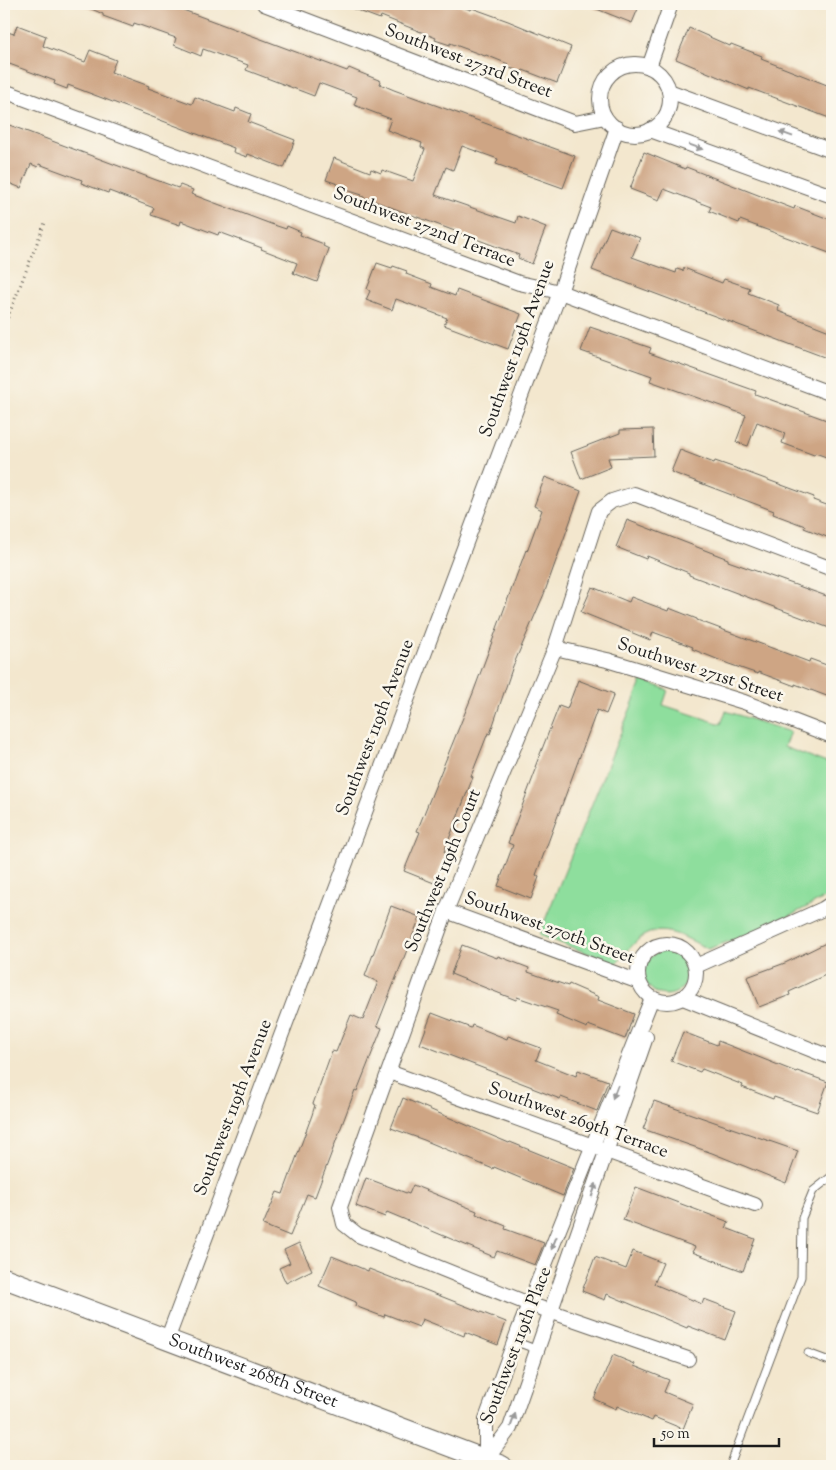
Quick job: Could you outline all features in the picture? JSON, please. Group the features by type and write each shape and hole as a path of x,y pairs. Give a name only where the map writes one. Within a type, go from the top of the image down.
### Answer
{"main road":[{"name":"Southwest 268th Street","path":"4,1278 494,1463"}],"street":[{"name":"Southwest 273rd Street","path":"264,4 576,122 605,117"},
{"path":"649,66 671,4"},
{"path":"630,64 649,66 662,75 668,85 669,108 664,119 656,127 634,134 623,132 612,126 600,106 600,94 603,83 619,67 630,64"},
{"name":"Southwest 272nd Terrace","path":"4,91 519,283 560,292 832,394"},
{"path":"669,91 832,151"},
{"name":"Southwest 119th Avenue","path":"167,1340 560,292 617,128"},
{"path":"650,130 832,196"},
{"name":"Southwest 119th Court","path":"530,1304 358,1235 344,1224 340,1208 446,911 554,648 599,511 612,501 634,494 832,569"},
{"name":"Southwest 271st Street","path":"554,648 606,660 744,702 832,736"},
{"path":"696,966 823,909 832,903"},
{"name":"Southwest 270th Street","path":"446,911 639,982"},
{"path":"668,944 686,950 696,966 695,984 690,992 683,998 668,1003 656,1000 642,988 639,982 639,964 650,949 659,945 668,944"},
{"path":"683,998 832,1058"},
{"name":"Southwest 119th Place","path":"494,1463 486,1419 514,1341 656,1000"},
{"name":"Southwest 119th Place","path":"494,1463 510,1428 608,1151 656,1000"},
{"name":"Southwest 269th Terrace","path":"389,1072 754,1205"},
{"path":"530,1304 688,1359"}],"lane":[{"path":"730,1466 801,1277 802,1218 813,1191 832,1177"},
{"path":"514,1341 538,1350"},
{"path":"808,1353 832,1362"}],"path":[{"path":"4,327 46,220"}],"green space":[{"path":"642,680 668,690 663,705 721,724 726,711 790,732 784,747 832,765 832,894 766,928 708,949 677,934 661,931 653,932 637,941 616,964 539,935"},
{"path":"670,951 682,957 687,964 687,982 682,989 675,994 662,995 654,992 647,985 644,969 647,961 654,954"}],"building":[{"path":"80,4 167,4 347,71 349,68 381,81 380,84 394,90 575,156 563,188 496,164 498,159 462,146 453,170 446,167 435,195 516,223 518,216 546,227 532,264 518,258 519,255 337,187 338,184 326,180 334,158 370,172 371,169 381,173 382,170 413,181 425,149 421,147 422,143 387,130 391,119 354,105 357,97 319,83 314,96 246,70 248,65 203,49 201,56 174,45 176,38 134,23 133,27 103,16 103,14"},
{"path":"343,4 454,4 471,10 472,8 508,21 571,47 557,83 523,70 522,72 507,67 508,64 486,55 435,40 436,38 381,16 380,19"},
{"path":"584,4 640,4 632,23"},
{"path":"17,25 46,36 43,46 85,62 90,50 116,60 111,72 149,86 148,88 192,104 195,97 235,112 236,108 251,114 248,122 295,140 284,168 248,154 247,157 233,152 234,148 68,85 67,89 54,84 55,81 4,62 4,31 14,34"},
{"path":"689,28 730,46 731,44 762,56 761,59 832,87 832,119 749,88 749,90 676,59"},
{"path":"4,123 178,188 180,185 193,190 191,194 271,224 286,229 287,226 301,232 300,235 324,244 323,246 329,249 317,282 293,273 297,263 262,248 219,232 218,235 181,221 180,225 151,215 154,208 109,191 108,193 81,183 82,180 39,164 38,167 31,164 21,188 4,181"},
{"path":"644,152 685,169 686,167 794,209 795,206 832,221 832,254 740,220 739,223 709,211 711,207 664,189 659,200 630,189"},
{"path":"610,227 640,238 632,257 676,273 677,269 683,271 684,268 722,283 724,279 750,288 748,293 779,305 778,311 832,332 832,360 592,270"},
{"path":"377,263 407,271 406,274 432,284 431,287 455,296 457,290 521,314 508,349 444,325 447,318 396,299 392,310 366,300 370,291 367,289"},
{"path":"590,327 651,348 649,353 756,391 755,394 832,422 832,459 815,453 814,455 782,443 785,433 757,422 748,446 736,442 746,415 650,381 652,376 581,351"},
{"path":"653,429 654,456 608,458 611,467 581,479 571,452 620,433 620,430"},
{"path":"680,450 814,497 813,500 832,507 832,539 773,514 774,511 671,472"},
{"path":"545,477 581,491 544,594 513,666 490,734 488,733 471,776 473,777 434,883 404,871 420,832 417,831 473,693 542,510 534,506"},
{"path":"627,520 728,559 728,561 832,598 832,629 689,575 689,573 647,556 646,559 616,547"},
{"path":"592,587 629,602 631,597 668,611 669,608 809,662 810,659 832,667 832,698 795,684 795,686 758,672 758,674 729,664 692,649 693,647 653,632 650,640 581,612"},
{"path":"578,680 614,694 606,714 597,710 536,875 539,877 531,899 498,886 513,845 508,843 537,767 535,767 559,706 567,709"},
{"path":"391,906 420,917 377,1026 382,1028 357,1091 355,1090 315,1197 307,1194 290,1236 263,1225 277,1192 283,1194 312,1115 315,1105 313,1104 332,1051 336,1052 351,1015 363,1020 378,982 365,976"},
{"path":"832,940 832,972 789,992 790,995 759,1007 747,977 785,963"},
{"path":"462,945 529,968 528,972 568,986 569,984 599,997 598,1000 634,1014 625,1039 588,1025 587,1028 556,1015 558,1011 517,997 516,1000 451,974"},
{"path":"432,1013 471,1028 472,1025 507,1039 508,1036 541,1048 536,1060 576,1076 578,1070 608,1081 597,1111 561,1097 560,1099 420,1044"},
{"path":"683,1032 717,1045 718,1041 796,1072 828,1082 817,1112 774,1097 773,1099 702,1069 700,1072 671,1061"},
{"path":"403,1098 574,1168 563,1196 494,1167 493,1169 391,1128"},
{"path":"654,1101 798,1151 786,1183 712,1153 643,1129"},
{"path":"366,1178 409,1194 413,1185 477,1211 476,1214 506,1226 505,1229 544,1243 535,1265 497,1251 494,1257 387,1212 385,1217 356,1206"},
{"path":"636,1187 729,1222 726,1228 755,1239 743,1271 692,1252 695,1247 623,1220"},
{"path":"299,1243 312,1270 286,1283 279,1268 290,1263 284,1250"},
{"path":"633,1251 663,1263 654,1284 702,1304 704,1299 736,1311 725,1340 688,1326 687,1328 607,1294 605,1300 582,1291 595,1257 626,1269"},
{"path":"332,1256 368,1271 369,1269 405,1282 506,1322 498,1345 465,1332 464,1336 422,1319 419,1327 385,1314 384,1317 355,1306 356,1302 319,1286"},
{"path":"613,1355 669,1380 664,1392 693,1404 683,1429 654,1417 652,1421 617,1406 616,1409 594,1399"}]}
